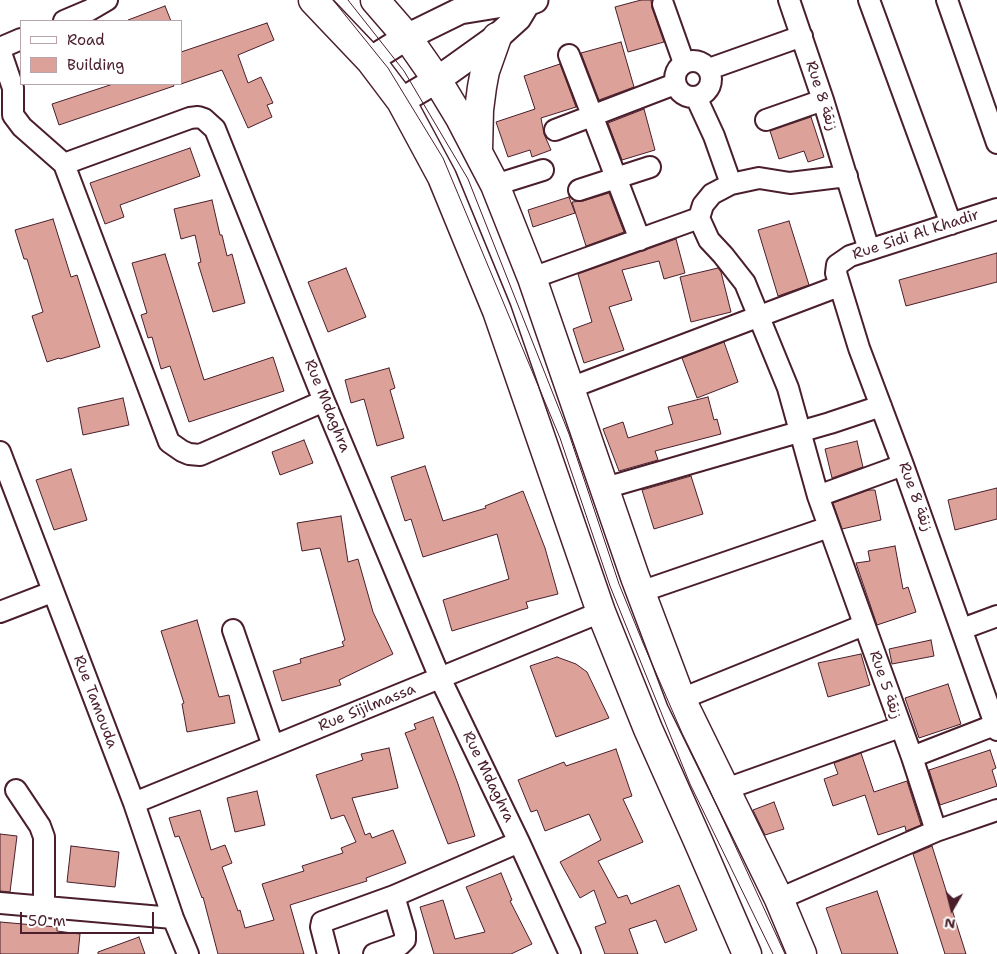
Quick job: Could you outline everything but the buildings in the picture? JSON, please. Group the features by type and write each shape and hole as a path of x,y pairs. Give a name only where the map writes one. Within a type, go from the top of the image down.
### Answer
{"main road":[{"path":"313,0 370,60 401,101 442,178 497,311 601,612 648,729 747,954"},
{"path":"375,0 407,37 437,80 460,118 495,185 532,278 640,592 681,699 779,899 802,954"},
{"path":"478,151 479,110 482,87 485,71 497,37"}],"street":[{"path":"66,20 90,10 106,0"},
{"name":"Rue 8 زنقة","path":"788,0 823,100 869,250"},
{"path":"869,0 951,224"},
{"path":"947,0 997,143"},
{"path":"370,60 407,37 460,11 510,3 531,2"},
{"path":"401,101 437,80 497,37 518,18 531,2"},
{"path":"663,4 684,63"},
{"path":"709,69 802,36"},
{"path":"20,39 0,49 13,88 6,113 64,164 169,442 174,447 189,454 200,455 324,401"},
{"path":"569,55 640,240"},
{"path":"698,62 709,69 711,79 709,89 705,93 696,97 683,95 676,84 676,72 684,63 698,62"},
{"path":"555,130 676,84"},
{"path":"696,97 714,136 731,184"},
{"path":"766,120 823,100"},
{"name":"Rue Mdaghra","path":"64,164 190,118 198,117 204,119 215,129 324,401 440,678 519,842 570,954"},
{"path":"579,190 650,167"},
{"path":"495,185 543,170"},
{"path":"532,278 699,218 703,204 712,194 731,184 759,178 790,184 847,176"},
{"name":"Rue Sidi Al Khadir","path":"837,265 845,259 869,250 997,209"},
{"name":"Rue 5 زنقة","path":"699,218 709,240 723,254 745,283 788,388 818,496 912,757 936,831"},
{"name":"Rue 8 زنقة","path":"837,265 836,273 839,286 859,348 962,629 989,683 996,726"},
{"path":"570,388 839,286"},
{"path":"605,488 881,406"},
{"name":"Rue Tamouda","path":"0,452 134,803 173,918 188,954"},
{"path":"818,496 903,465"},
{"path":"640,592 829,527"},
{"path":"0,612 52,592"},
{"name":"Rue Sijilmassa","path":"134,803 601,612"},
{"path":"962,629 997,616"},
{"path":"681,699 864,625"},
{"path":"233,630 273,746"},
{"path":"912,757 996,726"},
{"path":"726,789 900,727"},
{"path":"16,790 40,826 44,837 44,907"},
{"path":"779,899 936,831 997,810"},
{"path":"328,954 321,924 394,896 519,842"},
{"path":"374,954 400,945 405,940 405,933 394,896"},
{"path":"0,903 173,918"}],"tram line":[{"path":"333,0 388,68 443,158 560,438 610,586 690,784 773,954"},
{"path":"348,0 404,71 468,179 569,434 619,584 643,643 682,733 785,954"}]}
